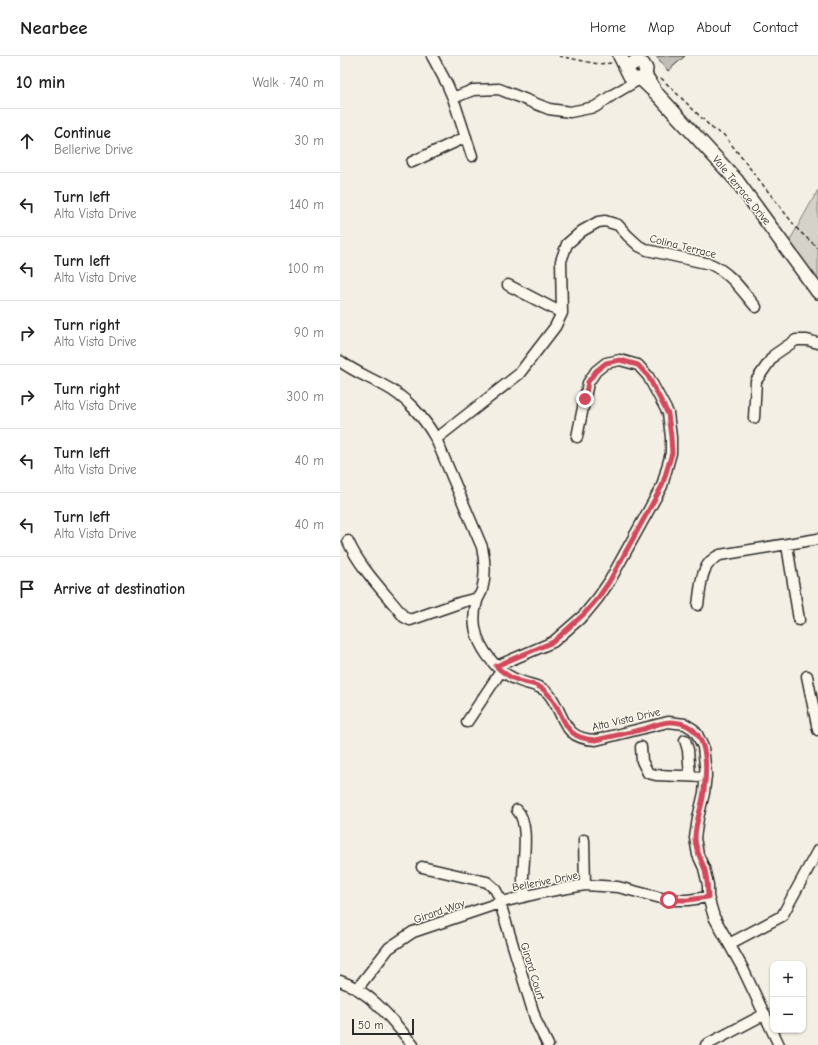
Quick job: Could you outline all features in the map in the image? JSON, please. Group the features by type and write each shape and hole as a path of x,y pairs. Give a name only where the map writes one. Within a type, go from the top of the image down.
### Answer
{"main road":[{"name":"Vale Terrace Drive","path":"617,60 634,71 658,95 737,181 818,292"}],"street":[{"path":"432,56 453,98 472,156"},
{"path":"453,98 473,90 499,89 549,109 570,112 596,107 614,94 634,71"},
{"path":"412,162 466,137"},
{"name":"Colina Terrace","path":"562,313 561,261 566,244 582,231 598,222 605,221 618,225 639,246 648,250 718,267 729,275 756,307"},
{"path":"436,439 519,374 555,327 562,313 508,285"},
{"path":"754,418 756,381 774,355 796,340 807,340 818,343"},
{"path":"467,722 499,669 553,642 584,614 598,598 609,582 662,486 672,453 668,414 648,376 638,365 620,360 606,363 596,371 588,382 577,437"},
{"name":"Alta Vista Drive","path":"340,361 385,385 406,400 432,430 482,547 485,560 482,590 478,598 475,616 475,627 480,645 499,669 520,681 534,684 546,691 555,702 565,726 576,736 588,740 603,739 668,722 685,724 693,729 701,739 706,777 695,838 698,855 704,868 708,885 708,897 714,917 741,964 779,1045"},
{"path":"698,605 704,570 713,558 818,539"},
{"path":"348,541 353,552 404,617 410,620 478,598"},
{"path":"787,545 799,620"},
{"path":"806,676 818,730"},
{"path":"685,740 688,750 690,776"},
{"path":"641,747 642,761 648,773 656,775 706,777"},
{"path":"517,810 521,814 524,834 524,897"},
{"path":"584,840 585,885"},
{"path":"729,944 782,916 818,850"},
{"name":"Bellerive Drive","path":"422,867 487,882 495,889 501,903 544,892 585,885 618,887 669,900 688,900 708,897"},
{"name":"Girard Way","path":"357,989 389,948 413,932 501,903"},
{"name":"Girard Court","path":"501,903 536,1021 548,1045"},
{"path":"340,981 357,989 373,1000 386,1012 413,1045"},
{"path":"706,1045 765,1014"}],"path":[{"path":"560,56 598,64 617,60"},
{"path":"661,78 714,130 724,135 799,231 818,248"}],"shaded area":[{"path":"818,190 818,292 786,247"}],"building":[{"path":"656,56 685,56 668,71"}],"route":[{"path":"585,399 588,382 596,371 606,363 620,360 638,365 648,376 660,396 668,414 671,437 672,453 662,486 609,582 584,614 553,642 496,666 505,674 520,681 534,684 546,691 555,702 565,726 576,736 588,740 596,740 668,722 677,722 685,724 693,729 701,739 706,774 704,793 695,838 698,855 704,868 708,885 708,897 688,900 669,900"}]}
